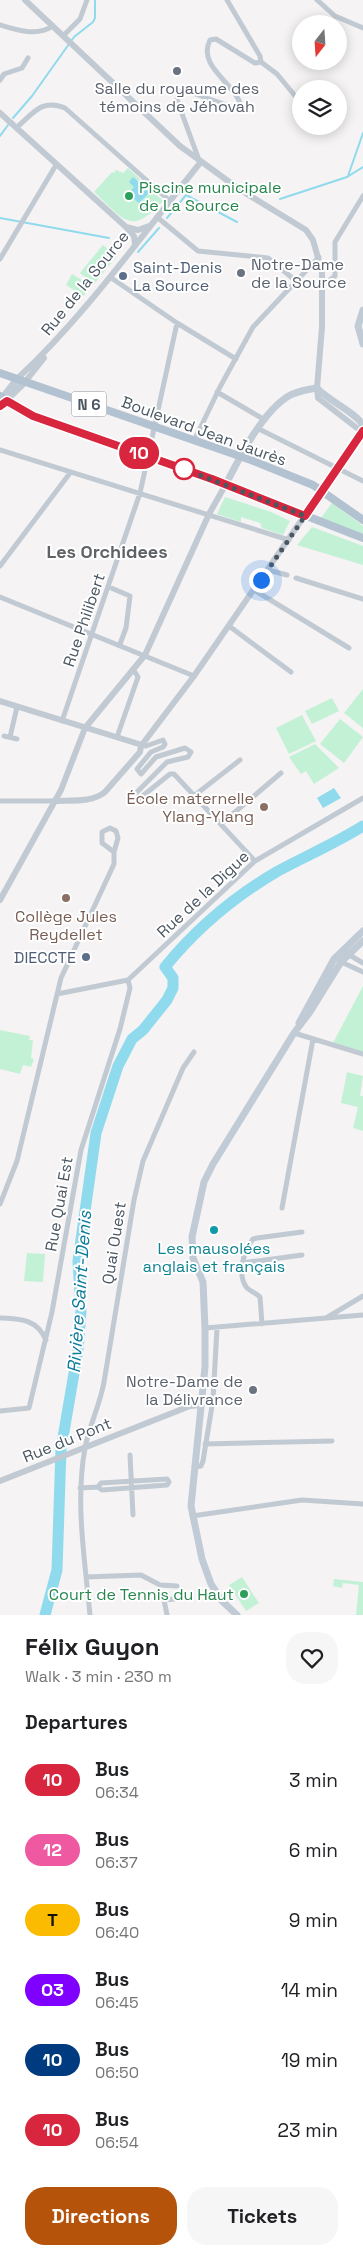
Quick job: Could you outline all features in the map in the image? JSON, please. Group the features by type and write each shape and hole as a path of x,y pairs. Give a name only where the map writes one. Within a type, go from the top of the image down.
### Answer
{"main road":[{"path":"363,310 358,326 363,344"},
{"name":"Boulevard Jean Jaurès","path":"0,373 240,456 322,491 363,520"},
{"name":"Rue de la Source","path":"0,406 2,399 21,380"},
{"path":"226,484 240,456 259,428 286,397 300,391 317,388 330,400 361,419 363,430 305,516"},
{"name":"N 6","path":"2,399 33,416 226,484 363,538"},
{"path":"237,1615 222,1601 211,1584 192,1516 193,1467 205,1367 205,1328 202,1282 193,1258 191,1244 204,1182 230,1133 295,1030 334,959 341,950 363,931"},
{"path":"295,1030 310,1012 341,962 363,941"}],"street":[{"path":"25,0 147,116 200,163 306,230 320,256 322,327 317,388 318,398 363,430"},
{"path":"65,38 80,19 87,0"},
{"path":"227,0 260,56 261,62 277,74 292,92"},
{"path":"317,0 335,16 363,28"},
{"path":"0,25 32,33 43,32 53,26"},
{"path":"200,163 177,100 179,92 184,90 236,108 240,103 211,64 208,47 210,40 216,40 255,63 261,62"},
{"path":"0,80 4,74 22,68 28,58"},
{"path":"16,128 44,104 65,108 170,200"},
{"path":"0,113 126,228 134,236 135,244"},
{"name":"Rue de la Source","path":"21,380 110,277 135,244 140,232 157,217 200,163"},
{"path":"0,259 56,165"},
{"path":"322,286 335,276 335,242 363,196"},
{"path":"157,217 198,251 268,258 296,281"},
{"path":"126,228 140,232"},
{"path":"194,441 217,392 253,327 320,256"},
{"path":"110,277 177,323 236,359"},
{"name":"Rue Philibert","path":"62,721 94,634 140,494 177,323"},
{"path":"217,392 265,420"},
{"path":"259,428 363,480"},
{"path":"0,450 290,540"},
{"path":"0,566 70,472"},
{"path":"0,900 61,790 85,728 145,655 209,514 226,484"},
{"path":"0,801 62,800 99,797 140,752 142,745 194,676 305,516"},
{"path":"268,570 287,575"},
{"path":"296,578 363,598"},
{"path":"109,586 130,596 126,628 120,644"},
{"path":"254,590 349,648"},
{"path":"0,597 120,644 194,676"},
{"path":"229,626 291,672"},
{"path":"117,737 138,677 133,669"},
{"path":"0,701 146,746 162,740 165,744 163,747 151,752 137,769 141,774 156,757 185,748 192,752 188,757 167,762 135,794 135,798 140,798 170,774 178,776 255,861"},
{"path":"17,707 7,737 17,739"},
{"path":"195,795 240,760"},
{"path":"222,823 282,773"},
{"path":"61,790 62,800"},
{"name":"Rue de la Digue","path":"128,980 255,861 363,798"},
{"path":"0,1204 17,1161 65,965 114,864 114,852 118,838 116,831 110,828 102,832 102,843 114,852"},
{"path":"0,890 11,881"},
{"path":"341,950 363,963"},
{"path":"334,959 363,972"},
{"path":"57,994 128,980"},
{"name":"Rue Quai Est","path":"0,1412 29,1408 46,1340 81,1150 120,1030 130,988 128,980"},
{"path":"295,1030 313,1039 363,1054"},
{"path":"282,1208 313,1039"},
{"name":"Quai Ouest","path":"90,1615 80,1513 80,1488 84,1448 100,1404 134,1200 143,1161 183,1068 194,1052"},
{"path":"262,1324 261,1301 257,1294 247,1288 242,1273 242,1263 246,1249 253,1239 302,1232"},
{"path":"242,1263 302,1255"},
{"path":"326,1319 363,1296"},
{"path":"348,1305 353,1316"},
{"path":"205,1328 363,1315"},
{"path":"0,1318 31,1322 38,1326 46,1340"},
{"path":"193,1467 202,1464 213,1400 217,1328"},
{"name":"Rue du Pont","path":"0,1481 190,1406 201,1405"},
{"path":"205,1444 332,1441"},
{"path":"130,1455 133,1515"},
{"path":"80,1488 98,1487 102,1490 132,1488 167,1485 169,1482 167,1479 101,1483 98,1487"},
{"path":"192,1516 302,1500 363,1504"},
{"path":"86,1577 141,1575 160,1585 177,1586"},
{"path":"167,1615 164,1600 175,1599"}],"green space":[{"name":"Piscine municipale de La Source","path":"128,168 163,201 143,219 135,221 127,220 120,216 94,192 112,172 114,173 116,170 123,173"},
{"path":"103,245 117,256 94,284 80,273"},
{"path":"72,274 90,285 84,296 66,285"},
{"path":"225,497 271,512 290,521 283,535 262,528 260,523 241,517 241,522 217,514"},
{"path":"332,503 363,526 363,534 321,518"},
{"path":"312,527 363,546 363,565 297,545"},
{"path":"363,689 363,728 344,713"},
{"path":"332,698 339,711 312,724 305,711"},
{"path":"302,715 316,741 289,754 276,728"},
{"path":"340,719 363,737 344,763 320,744"},
{"path":"315,744 339,768 314,784 306,771 301,774 289,757"},
{"path":"363,986 363,1052 333,1043"},
{"path":"0,1030 30,1036 29,1040 33,1040 31,1058 34,1059 31,1067 23,1065 20,1074 0,1069"},
{"path":"347,1072 363,1076 360,1096 363,1096 363,1131 353,1128 358,1107 341,1103"},
{"path":"27,1253 45,1254 43,1282 24,1281"},
{"name":"Court de Tennis du Haut","path":"242,1577 259,1603 246,1611 229,1585"},
{"path":"334,1579 363,1582 363,1615 356,1615 359,1585 343,1583 342,1588 333,1586"}],"water":[{"path":"133,177 150,192 139,203 128,194 134,187 129,182"},
{"path":"334,788 341,798 323,808 317,798"}],"waterway":[{"path":"13,118 32,96 74,37 93,22 95,18 95,0"},
{"path":"0,136 8,125"},
{"path":"348,176 363,133"},
{"path":"280,199 347,177 363,167"},
{"path":"167,218 186,195 237,222"},
{"path":"0,218 109,238"},
{"path":"138,252 159,228"},
{"name":"Rivière Saint-Denis","path":"45,1615 57,1570 61,1449 78,1350 81,1311 78,1261 96,1133 118,1066 132,1039 143,1030 167,1000 173,988 173,978 165,967 190,939 217,914 262,881 363,826"}],"bus line":[{"name":"10","path":"0,406 7,401 33,416 212,479 305,516 363,431"}],"place":[{"name":"Salle du royaume des témoins de Jéhovah","path":"177,71"},
{"name":"Piscine municipale de La Source","path":"129,196"},
{"name":"Notre-Dame de la Source","path":"241,273"},
{"name":"Saint-Denis La Source","path":"123,276"},
{"name":"École maternelle Ylang-Ylang","path":"264,807"},
{"name":"Collège Jules Reydellet","path":"66,898"},
{"name":"DIECCTE","path":"86,957"},
{"name":"Les mausolées anglais et français","path":"214,1230"},
{"name":"Notre-Dame de la Délivrance","path":"253,1390"},
{"name":"Court de Tennis du Haut","path":"244,1594"}],"district":[{"name":"Les Orchidees","path":"107,551"}],"route":[{"path":"184,469 305,516 261,580"}]}
